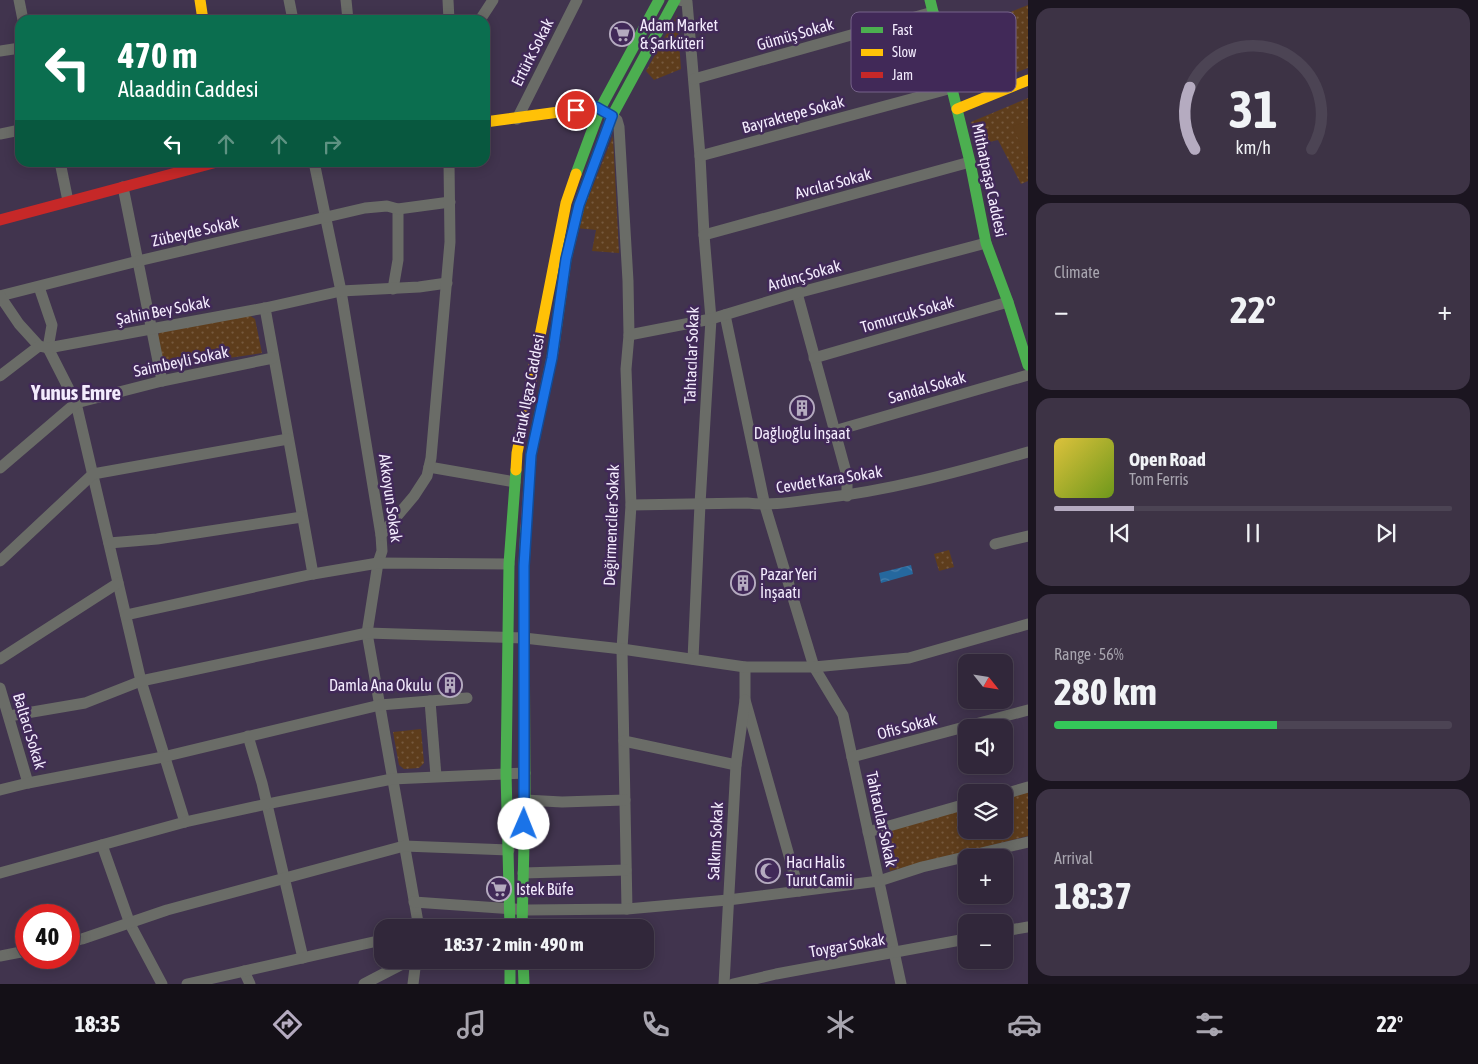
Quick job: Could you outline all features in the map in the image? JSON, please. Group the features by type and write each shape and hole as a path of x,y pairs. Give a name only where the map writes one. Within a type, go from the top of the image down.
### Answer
{"street":[{"path":"19,0 22,15"},
{"path":"200,0 202,15"},
{"path":"289,0 292,15"},
{"path":"346,0 348,15"},
{"path":"448,0 450,15"},
{"path":"484,15 494,0"},
{"name":"Ertürk Sokak","path":"517,119 577,0"},
{"name":"Faruk Ilgaz Caddesi","path":"519,919 516,909 509,850 506,773 509,564 517,453 566,203 600,109 659,0"},
{"name":"Faruk Ilgaz Caddesi","path":"513,919 523,873 525,800 524,566 531,455 552,358 566,259 579,205 612,116 675,0"},
{"name":"Mithatpaşa Caddesi","path":"930,0 933,12"},
{"name":"Tahtacılar Sokak","path":"687,1 711,319 693,659"},
{"name":"Gümüş Sokak","path":"694,80 851,35"},
{"path":"0,51 15,49"},
{"path":"1016,85 1028,80"},
{"name":"Bayraktepe Sokak","path":"700,156 937,92"},
{"name":"Mithatpaşa Caddesi","path":"953,92 970,162 986,243 1008,302 1028,365"},
{"path":"957,109 999,92"},
{"path":"490,122 596,107 612,116"},
{"name":"Değirmenciler Sokak","path":"612,116 617,120 619,127 628,281 629,335 626,369 632,505 622,649 627,909"},
{"path":"0,134 15,131"},
{"name":"Avcılar Sokak","path":"704,235 970,162"},
{"path":"61,167 68,201"},
{"path":"0,220 198,167"},
{"name":"Akkoyun Sokak","path":"315,167 341,291 382,535 382,551 378,563 367,633 417,919"},
{"path":"382,535 414,496 427,476 429,467 450,242 449,167"},
{"path":"123,187 162,381"},
{"name":"Zübeyde Sokak","path":"0,296 39,288 138,261 365,208 387,206 398,209 450,202"},
{"path":"393,289 398,260 398,209"},
{"name":"Ardınç Sokak","path":"629,335 711,319 986,243"},
{"name":"Şahin Bey Sokak","path":"0,376 43,347 264,308 341,291 419,288 447,283"},
{"path":"39,288 52,324 43,347"},
{"path":"797,294 847,476 847,496"},
{"path":"0,296 19,324 43,347 76,403 141,681 185,822"},
{"name":"Tomurcuk Sokak","path":"814,358 1008,302"},
{"path":"264,308 313,574"},
{"name":"Tahtacılar Sokak","path":"724,315 765,506 814,667 843,715 902,984"},
{"name":"Saimbeyli Sokak","path":"0,468 76,403 162,381 273,358"},
{"name":"Sandal Sokak","path":"834,431 1028,375"},
{"path":"0,561 93,474 288,439"},
{"name":"Cevdet Kara Sokak","path":"632,505 747,503 765,506 847,496 958,472 1028,452"},
{"path":"429,467 515,482"},
{"path":"109,543 157,539 302,517"},
{"path":"995,544 1028,536"},
{"path":"126,615 313,574 378,563 509,564"},
{"path":"0,659 118,583"},
{"path":"8,716 85,703 141,681 367,633 524,638 622,649 745,668 814,667 910,658 1028,624"},
{"path":"745,668 745,700 799,891"},
{"name":"Baltacı Sokak","path":"0,688 28,782"},
{"path":"0,790 28,782 164,757 380,705 467,698"},
{"name":"Salkım Sokak","path":"724,984 736,765 745,700"},
{"path":"430,701 436,776"},
{"name":"Ofis Sokak","path":"852,758 1028,710"},
{"path":"248,736 303,958"},
{"path":"624,741 736,765"},
{"path":"0,872 185,822 392,779 525,773"},
{"path":"1013,791 1028,787"},
{"path":"525,800 562,802 625,800"},
{"path":"868,832 958,806"},
{"path":"414,902 516,909 627,909 728,900 879,880 922,867 1028,842"},
{"path":"102,845 130,924 162,984"},
{"path":"80,939 130,924 168,910 404,846 509,850"},
{"path":"523,873 626,870"},
{"path":"1013,930 1028,927"},
{"name":"Toygar Sokak","path":"733,984 776,974 958,941"},
{"path":"187,984 374,942"},
{"path":"0,956 15,953"},
{"path":"364,984 393,969"},
{"path":"414,984 415,969"},
{"path":"510,969 510,984"},
{"path":"523,969 524,984"},
{"path":"244,971 250,984"}],"shaded area":[{"path":"1028,5 1028,68 1016,72 1016,12 1010,12"},
{"path":"677,15 681,69 654,80 646,71"},
{"path":"1028,98 1028,181 1021,184 998,140 976,145 971,122"},
{"path":"1028,121 1028,165 1013,126"},
{"path":"613,136 619,253 592,251 596,230 576,228"},
{"path":"249,315 255,319 262,353 162,368 157,337 160,332"},
{"path":"949,550 954,567 939,571 934,554"},
{"path":"421,729 424,763 419,768 404,769 399,765 393,732"},
{"path":"1028,791 1028,836 977,849 958,849 958,854 890,871 880,833 958,810 958,839 1013,839 1013,795"}],"water":[{"path":"911,565 913,574 881,583 879,573"}],"traffic: fast":[{"path":"576,174 600,109 659,0"},
{"path":"553,352 566,259 579,205 612,116 675,0"},
{"path":"930,0 933,12"},
{"path":"953,92 970,162 986,243 1008,302 1028,365"},
{"path":"510,919 506,773 509,564 516,470"},
{"path":"522,919 525,800 524,566 526,526"},
{"path":"510,969 510,984"},
{"path":"523,969 524,984"}],"traffic: slow":[{"path":"200,0 202,15"},
{"path":"1016,85 1028,80"},
{"path":"957,109 999,92"},
{"path":"490,121 596,107 608,114"},
{"path":"516,470 517,453 566,203 576,174"}],"traffic: jam":[{"path":"0,220 198,167"},
{"path":"526,526 531,455 553,352"}],"place":[{"name":"Adam Market & Şarküteri","path":"622,34"},
{"name":"Dağlıoğlu İnşaat","path":"802,408"},
{"name":"Pazar Yeri İnşaatı","path":"743,583"},
{"name":"Damla Ana Okulu","path":"450,685"},
{"name":"Hacı Halis Turut Camii","path":"768,871"},
{"name":"Istek Büfe","path":"499,889"}],"district":[{"name":"Yunus Emre","path":"76,393"}],"route":[{"path":"524,824 524,566 531,455 552,358 566,259 579,205 612,116 596,107 576,110"}]}
